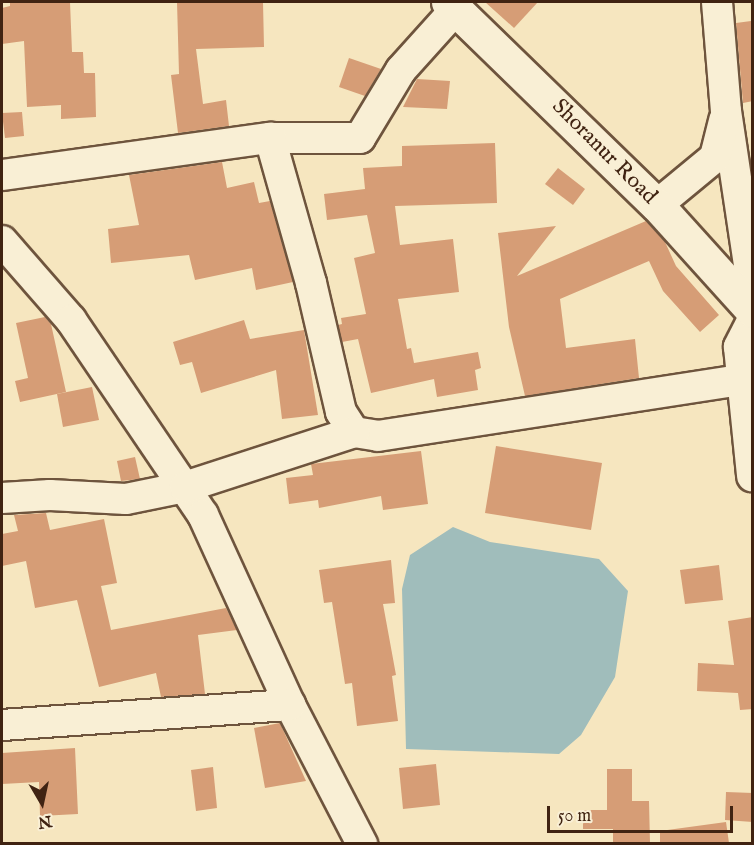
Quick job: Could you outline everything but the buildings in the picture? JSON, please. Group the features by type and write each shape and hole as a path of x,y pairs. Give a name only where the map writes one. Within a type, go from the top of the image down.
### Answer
{"main road":[{"name":"Shoranur Road","path":"452,5 657,205 753,310"}],"street":[{"path":"717,2 726,111 752,274"},
{"path":"2,175 270,138 360,138 401,70 452,5"},
{"path":"657,205 715,157 726,111"},
{"path":"270,138 311,283 341,412 354,432"},
{"path":"2,241 71,320 129,411 203,515 290,705 362,843"},
{"path":"753,321 739,347 753,476"},
{"path":"2,498 50,495 126,499 185,487 354,432 378,436 741,380"},
{"path":"2,724 290,705"}],"water":[{"path":"453,527 490,542 599,559 628,591 615,677 581,735 559,754 406,749 402,589 410,555"}]}
